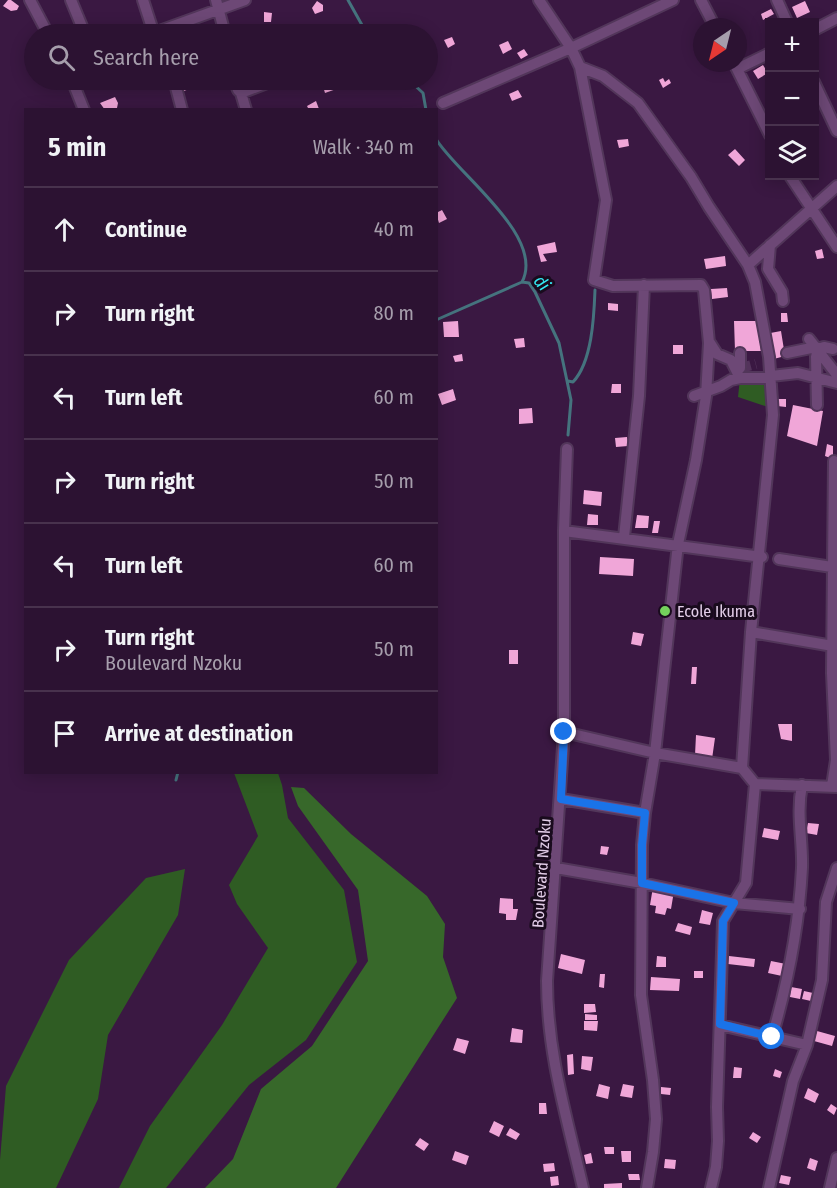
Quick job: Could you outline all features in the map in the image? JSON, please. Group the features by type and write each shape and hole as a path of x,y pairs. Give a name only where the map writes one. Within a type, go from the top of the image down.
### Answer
{"street":[{"path":"30,0 43,24"},
{"path":"72,0 81,24"},
{"path":"143,0 150,24"},
{"path":"175,24 218,5 245,0"},
{"path":"539,0 571,48 580,67 606,200 594,280 613,286 701,285 704,290 710,343 703,413 678,544 655,753 642,845 641,995 656,1119 647,1188"},
{"path":"443,103 571,48 673,0"},
{"path":"701,0 710,18"},
{"path":"777,0 785,18"},
{"path":"218,5 223,24"},
{"path":"819,27 837,18"},
{"path":"747,62 765,55"},
{"path":"580,67 603,76 638,102 692,177 748,265 755,282 769,360 773,415 751,632 742,768"},
{"path":"738,72 765,126"},
{"path":"76,90 83,108"},
{"path":"177,90 181,108"},
{"path":"238,90 245,108"},
{"path":"241,93 249,90"},
{"path":"819,93 837,131"},
{"path":"793,180 837,248"},
{"path":"748,265 837,186"},
{"path":"770,245 768,270 782,292 783,301"},
{"path":"624,537 639,396 644,285"},
{"path":"710,343 717,354 731,360 739,371 771,377 798,373 837,383"},
{"path":"814,345 836,372 816,378"},
{"path":"814,345 817,405"},
{"path":"787,353 814,345 833,349"},
{"path":"694,396 731,380 739,371 740,353"},
{"path":"756,364 769,360"},
{"path":"703,413 721,386"},
{"name":"Boulevard Nzoku","path":"567,449 564,531 564,732 548,981 548,1021 555,1068 583,1188"},
{"path":"755,784 834,787 836,760 832,567 834,461"},
{"path":"564,531 678,544 760,557"},
{"path":"779,559 832,567"},
{"path":"751,632 833,646"},
{"path":"564,732 655,753 742,768 755,784 746,883 723,921 718,1141 716,1167 711,1188"},
{"path":"772,1037 784,994 800,909 802,855 798,806 802,785"},
{"path":"561,799 645,813"},
{"path":"556,868 642,883 734,903 800,909"},
{"path":"769,1188 793,1081 807,1046 822,980 826,902 837,868"},
{"path":"720,1024 807,1046"},
{"path":"830,1188 837,1158"}],"green space":[{"path":"740,378 771,378 771,408 738,397"},
{"path":"234,774 278,774 288,818 344,890 357,962 306,1040 249,1085 166,1188 119,1188 150,1126 222,1025 268,948 237,904 229,885 258,836"},
{"path":"291,787 304,788 351,834 427,896 445,924 443,957 457,998 336,1188 205,1188 233,1159 261,1089 312,1046 368,961 358,890 298,806"},
{"path":"185,869 178,915 108,1035 98,1099 56,1188 0,1188 6,1086 69,960 146,878"}],"building":[{"path":"8,0 19,6 17,10 11,11 3,6"},
{"path":"317,1 323,5 323,11 315,14 312,8"},
{"path":"805,1 810,12 797,18 792,7"},
{"path":"771,9 774,14 763,20 761,14"},
{"path":"264,12 272,13 271,22 264,22"},
{"path":"452,37 455,44 448,48 444,40"},
{"path":"508,41 512,49 503,54 499,45"},
{"path":"524,49 528,55 521,59 517,53"},
{"path":"763,65 765,75 758,79 753,71"},
{"path":"663,78 665,82 669,79 671,83 663,88 659,80"},
{"path":"518,90 522,97 512,101 509,94"},
{"path":"115,97 118,103 117,108 104,108 100,103"},
{"path":"316,101 319,108 308,108 307,106"},
{"path":"628,139 629,146 619,148 617,140"},
{"path":"735,149 745,160 739,166 728,155"},
{"path":"442,210 447,219 439,223 438,212"},
{"path":"555,242 557,252 543,254 547,261 541,262 537,246"},
{"path":"822,249 824,258 817,259 815,251"},
{"path":"725,256 726,266 706,269 704,259"},
{"path":"727,288 728,297 712,299 711,289"},
{"path":"608,303 618,304 618,311 608,310"},
{"path":"781,313 787,313 788,322 781,322"},
{"path":"458,321 459,337 444,337 443,322"},
{"path":"734,321 757,321 761,351 735,351"},
{"path":"781,331 785,356 770,360 765,334"},
{"path":"524,338 525,347 516,348 514,339"},
{"path":"673,345 683,345 683,354 673,354"},
{"path":"462,354 463,361 455,362 453,356"},
{"path":"612,384 621,384 621,393 611,393"},
{"path":"453,389 456,400 442,405 438,394"},
{"path":"778,399 786,399 786,407 777,406"},
{"path":"793,405 823,411 817,446 787,436"},
{"path":"532,408 533,423 519,424 519,409"},
{"path":"627,437 628,446 616,447 615,438"},
{"path":"827,444 833,446 833,459 825,456"},
{"path":"584,490 602,492 601,506 583,504"},
{"path":"588,514 598,515 598,525 587,525"},
{"path":"637,515 649,516 648,528 635,528"},
{"path":"654,521 660,521 658,533 652,533"},
{"path":"600,557 634,559 633,576 599,574"},
{"path":"633,632 644,634 641,646 631,644"},
{"path":"509,650 518,650 518,664 509,664"},
{"path":"692,667 697,667 696,684 691,684"},
{"path":"778,724 792,724 792,741 781,739"},
{"path":"696,735 715,738 712,759 695,755"},
{"path":"808,823 819,824 817,835 806,833"},
{"path":"764,828 780,831 778,840 762,837"},
{"path":"601,846 609,847 607,855 600,854"},
{"path":"653,887 674,891 671,909 667,908 665,915 655,913 656,906 650,905"},
{"path":"500,898 513,899 513,909 518,909 516,920 506,920 506,914 499,913"},
{"path":"702,910 713,913 710,925 699,923"},
{"path":"678,923 692,927 690,935 675,931"},
{"path":"561,954 585,960 582,974 558,968"},
{"path":"657,956 666,957 666,967 656,967"},
{"path":"729,956 755,959 754,967 728,964"},
{"path":"771,961 786,964 782,976 768,973"},
{"path":"694,971 703,971 703,978 694,978"},
{"path":"600,974 605,974 604,988 599,987"},
{"path":"651,977 680,979 679,991 650,990"},
{"path":"791,987 802,989 800,999 790,997"},
{"path":"804,991 813,993 811,1001 802,999"},
{"path":"584,1004 595,1004 596,1012 584,1013"},
{"path":"585,1014 597,1015 597,1020 585,1020"},
{"path":"584,1021 598,1021 597,1031 584,1030"},
{"path":"512,1028 523,1030 522,1043 510,1042"},
{"path":"817,1031 835,1036 832,1046 814,1041"},
{"path":"457,1038 469,1041 465,1054 453,1050"},
{"path":"573,1054 574,1074 568,1075 567,1055"},
{"path":"582,1056 593,1057 591,1071 581,1069"},
{"path":"734,1067 742,1068 741,1078 733,1078"},
{"path":"775,1069 782,1072 780,1078 773,1076"},
{"path":"599,1084 610,1087 608,1099 596,1096"},
{"path":"623,1084 634,1086 632,1098 620,1096"},
{"path":"661,1087 671,1088 670,1095 661,1094"},
{"path":"808,1088 819,1094 815,1103 804,1098"},
{"path":"539,1103 546,1103 547,1114 539,1114"},
{"path":"831,1104 837,1108 834,1115 827,1110"},
{"path":"494,1121 504,1126 499,1137 489,1132"},
{"path":"510,1128 520,1134 516,1140 506,1135"},
{"path":"753,1132 761,1137 757,1143 749,1138"},
{"path":"420,1138 429,1144 424,1151 415,1145"},
{"path":"604,1147 614,1147 614,1154 605,1154"},
{"path":"455,1151 469,1156 466,1165 452,1160"},
{"path":"621,1151 631,1151 631,1162 622,1162"},
{"path":"591,1153 593,1163 586,1164 584,1155"},
{"path":"810,1158 818,1161 815,1171 807,1168"},
{"path":"665,1159 676,1160 675,1169 664,1168"},
{"path":"554,1163 555,1171 544,1172 543,1164"},
{"path":"628,1174 639,1174 640,1180 629,1180"},
{"path":"781,1175 791,1177 789,1185 779,1183"},
{"path":"558,1176 559,1185 551,1186 550,1177"},
{"path":"622,1183 622,1188 604,1188 604,1184"}],"waterway":[{"name":"di","path":"348,0 361,24"},
{"name":"di","path":"420,90 423,93 426,108"},
{"name":"di","path":"438,142 511,226 522,245 526,264 522,282"},
{"name":"di","path":"522,282 529,283 535,292 559,343 571,400 568,435"},
{"path":"438,319 522,282"},
{"path":"568,381 573,382 588,351 593,326 595,290"},
{"path":"176,780 178,774"}],"tunnel":[{"path":"741,368 756,364"}],"place":[{"name":"Ecole Ikuma","path":"665,611"}],"route":[{"path":"564,732 561,799 645,813 642,883 734,903 723,921 720,1024 772,1037"}]}
